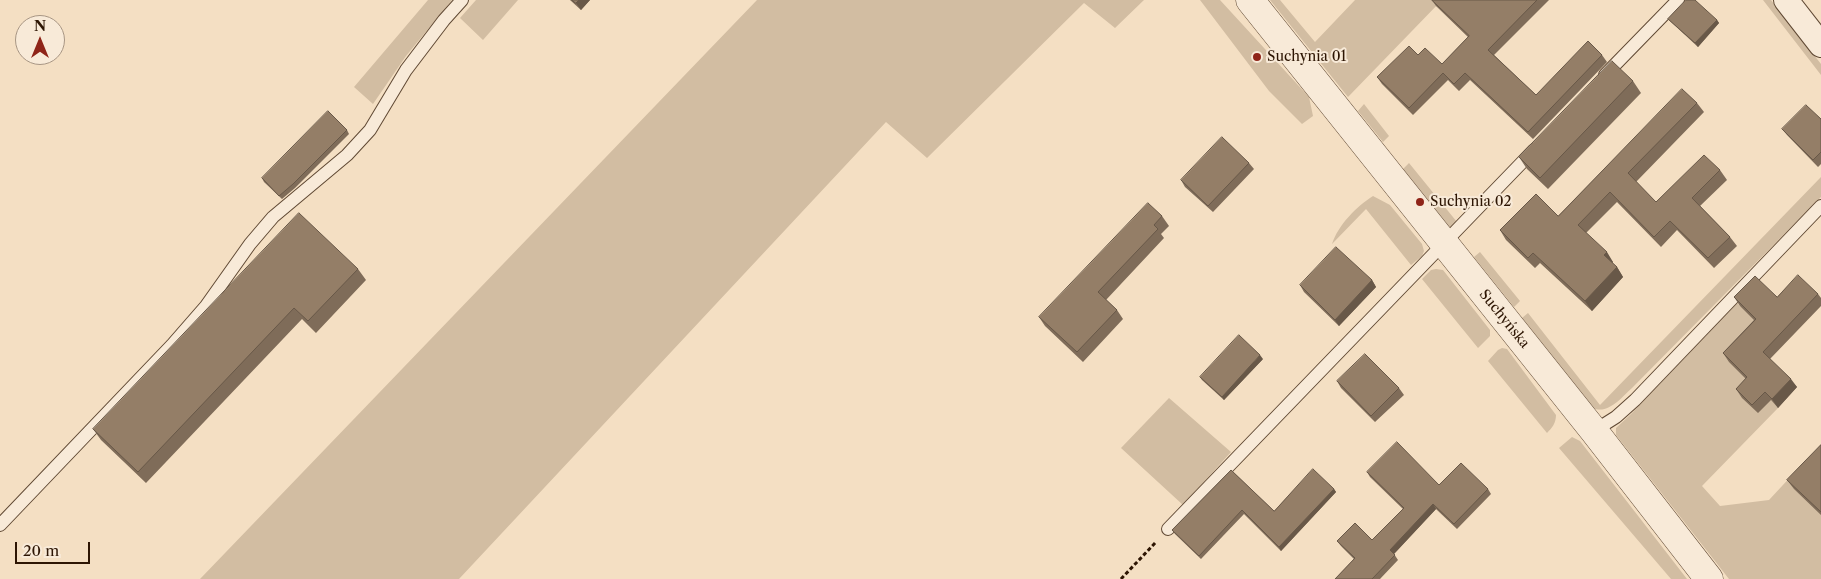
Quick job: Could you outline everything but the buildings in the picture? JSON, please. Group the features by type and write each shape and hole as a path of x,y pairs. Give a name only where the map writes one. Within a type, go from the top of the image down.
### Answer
{"street":[{"name":"Suchyńska","path":"1250,0 1594,430 1708,579"},
{"path":"1786,0 1821,44"}],"lane":[{"path":"0,525 172,345 206,306 250,244 274,217 347,155 370,130 406,70 444,20 462,0"},
{"path":"1599,81 1678,0"},
{"path":"1168,529 1546,137"},
{"path":"1594,430 1616,417 1635,400 1821,206"}],"path":[{"path":"1120,579 1168,529"}],"shaded area":[{"path":"428,0 452,0 406,56 373,104 354,87"},
{"path":"476,0 518,0 483,40 460,18"},
{"path":"757,0 1144,0 1115,28 1084,3 927,158 886,122 459,579 200,579"},
{"path":"1200,0 1220,0 1309,97 1313,116 1302,124 1269,91"},
{"path":"1270,0 1280,0 1315,42 1355,0 1442,0 1348,97"},
{"path":"1763,0 1771,0 1821,64 1821,75"},
{"path":"1364,104 1389,136 1383,142 1358,111"},
{"path":"1409,163 1457,222 1451,229 1403,169"},
{"path":"1821,177 1821,197 1632,388 1609,407 1599,410 1593,408 1522,318 1528,313 1600,405"},
{"path":"1373,196 1390,205 1422,244 1424,251 1422,256 1411,265 1366,209 1332,244 1339,230 1349,217"},
{"path":"1480,252 1520,301 1514,307 1474,257"},
{"path":"1431,270 1443,270 1490,330 1490,336 1478,348 1422,279"},
{"path":"1737,303 1762,327 1771,400 1778,408 1702,486 1720,506 1769,500 1821,444 1821,579 1729,579 1616,435 1616,428"},
{"path":"1502,348 1507,349 1556,415 1553,425 1547,433 1488,361"},
{"path":"1169,398 1231,452 1183,505 1121,448"},
{"path":"1572,437 1580,441 1687,579 1671,579 1559,448"}],"place":[{"name":"Suchynia 01","path":"1257,57"},
{"name":"Suchynia 02","path":"1420,202"}]}
